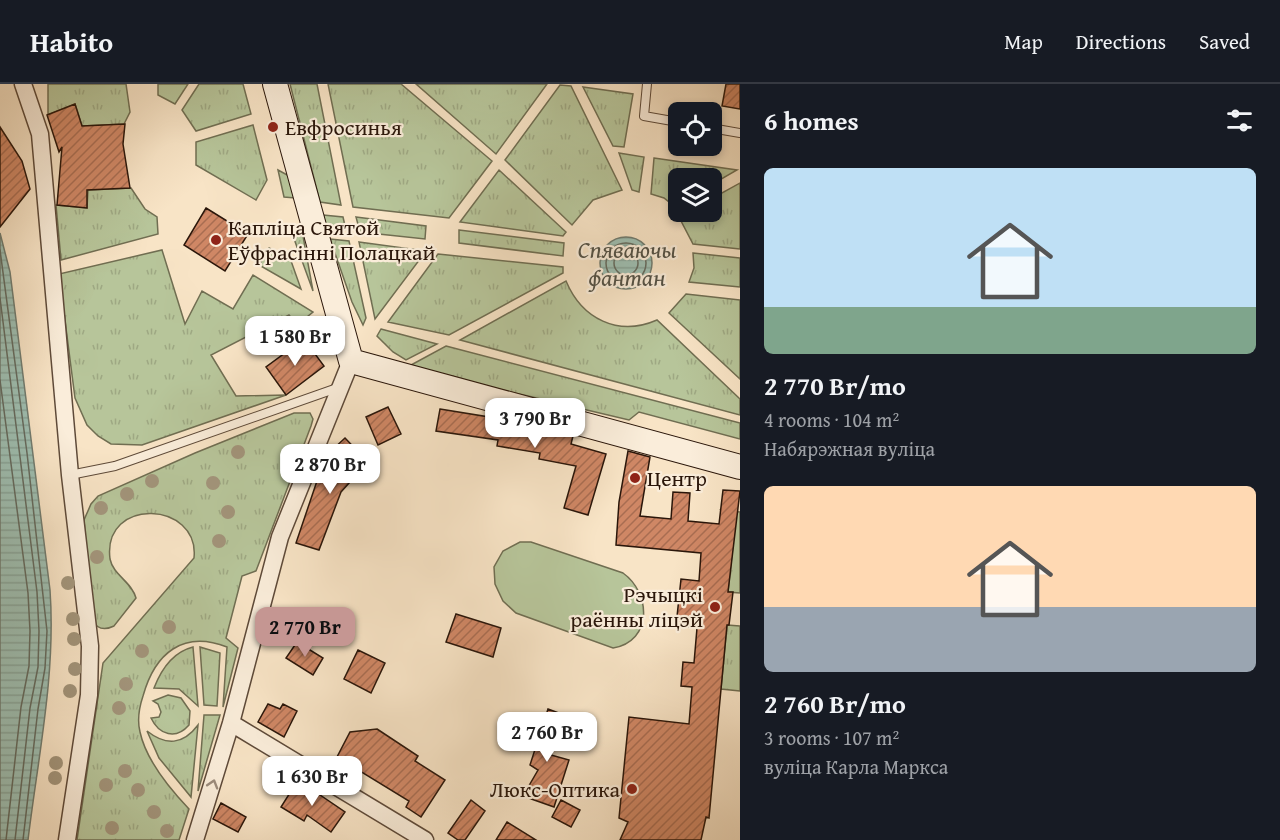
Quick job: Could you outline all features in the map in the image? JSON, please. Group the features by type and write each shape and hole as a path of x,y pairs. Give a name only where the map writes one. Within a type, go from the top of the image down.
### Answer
{"street":[{"path":"23,84 40,134 70,475 90,646 89,695 67,840"},
{"path":"195,840 231,723 280,537 351,361 275,84"},
{"path":"351,361 740,466"},
{"path":"231,723 425,840"}],"lane":[{"path":"647,84 644,116 668,120"},
{"path":"722,130 740,133"},
{"path":"70,475 116,466 341,387"}],"green space":[{"path":"48,84 126,84 130,112 124,124 82,126 75,104 48,115"},
{"path":"158,84 188,84 175,104 158,95"},
{"path":"199,84 243,84 251,114 196,131 182,110"},
{"path":"290,84 317,84 341,205 320,202"},
{"path":"328,84 401,84 492,161 449,218 353,207"},
{"path":"416,84 547,84 496,154"},
{"path":"560,85 571,86 622,190 593,200 572,225 505,160"},
{"path":"583,87 633,94 624,147 613,146"},
{"path":"253,125 267,180 256,200 196,165 196,142"},
{"path":"619,153 644,157 639,192 632,190"},
{"path":"654,158 737,170 722,179 722,168 668,168 668,201 651,194"},
{"path":"278,170 291,177 295,198 284,197"},
{"path":"499,170 566,232 563,236 460,222"},
{"path":"740,183 740,249 693,244 682,222 722,222 722,193"},
{"path":"131,188 145,209 157,217 158,234 61,260 56,205 87,208 88,190"},
{"path":"323,215 343,217 346,230 327,228"},
{"path":"356,217 426,226 425,239 360,232"},
{"path":"459,230 564,243 563,256 459,243"},
{"path":"293,236 303,236 313,291"},
{"path":"330,239 349,241 366,318 363,325 352,302"},
{"path":"359,242 426,251 375,319"},
{"path":"269,248 290,258 301,289 259,265"},
{"path":"162,250 185,324 202,291 233,309 253,275 313,312 297,325 289,315 211,355 236,396 286,395 142,445 111,444 87,425 75,398 59,274"},
{"path":"693,253 740,258 740,287 689,282 694,268"},
{"path":"438,254 563,267 563,273 449,335 388,322"},
{"path":"566,281 581,306 603,321 629,326 643,325 657,320 740,399 740,415 460,340"},
{"path":"686,294 740,300 740,379 669,313"},
{"path":"381,329 437,344 406,360 393,352 377,336"},
{"path":"446,346 740,423 740,439 639,412 629,420 426,372 411,365"},
{"path":"294,413 310,413 313,419 256,571 242,576 226,638 238,648 223,707 227,647 211,642 197,641 184,644 163,657 148,681 142,700 139,728 143,743 153,763 189,809 179,840 77,840 103,663 194,558 192,539 182,525 168,517 151,514 135,516 121,524 112,539 110,559 115,570 131,587 136,598 114,626 104,629 99,627 92,620 84,520 91,504 98,496"},
{"path":"721,510 740,512 740,593 728,592 735,525"},
{"path":"520,542 531,542 623,573 639,592 643,604 641,626 635,636 626,644 613,648 516,613 503,601 495,584 494,567 503,551"},
{"path":"727,625 740,626 740,691 721,689"},
{"path":"193,647 198,706 179,689 154,688 160,675 174,657"},
{"path":"200,647 220,653 217,706 204,705"},
{"path":"168,695 181,698 190,711 189,725 179,733 163,732 151,718 159,717 161,712 158,704 153,701"},
{"path":"204,715 220,715 198,791"},
{"path":"198,725 191,797 159,758 147,731 161,739 174,741 192,732"}],"water":[{"path":"0,233 10,272 50,590 48,684 28,840 0,840"},
{"name":"Спяваючы фантан","path":"626,237 636,239 644,245 650,253 652,263 650,273 644,281 636,287 626,289 616,287 608,281 602,273 600,263 602,253 608,245 616,239"}],"building":[{"path":"726,84 740,84 740,109 722,106"},
{"path":"75,104 82,126 125,124 123,144 130,188 87,190 87,208 57,205 62,147 59,152 47,115"},
{"path":"0,127 22,161 30,189 0,227"},
{"name":"Капліца Святой Еўфрасінні Полацкай","path":"206,208 248,234 225,271 184,245"},
{"path":"304,339 324,366 286,395 266,367"},
{"path":"388,407 401,434 378,445 366,417"},
{"path":"440,409 520,422 573,436 571,444 606,454 588,515 564,508 576,466 539,459 540,453 497,446 498,440 436,431"},
{"path":"345,438 368,462 341,492 319,550 296,543 318,478 329,482 337,459 330,452"},
{"path":"628,451 650,457 640,516 671,519 673,492 690,493 688,521 719,524 723,490 740,491 728,592 733,592 729,625 727,625 709,818 706,817 701,840 620,840 628,822 619,818 629,717 689,724 692,687 681,686 683,662 694,663 697,628 676,626 681,579 699,581 701,553 616,545 619,502"},
{"path":"456,614 501,628 493,657 446,642"},
{"path":"297,642 323,658 313,675 286,658"},
{"path":"358,650 385,663 371,693 344,679"},
{"path":"268,704 280,709 283,704 297,711 284,737 258,722"},
{"path":"548,709 564,715 551,755 569,760 554,807 523,796 538,770 530,765"},
{"path":"377,729 418,756 415,761 445,780 421,817 406,807 409,801 337,757 350,732"},
{"path":"298,780 345,812 331,832 307,815 304,821 281,807"},
{"path":"471,800 485,811 465,840 458,840 448,833"},
{"path":"561,800 580,810 571,827 552,817"},
{"path":"221,803 246,817 238,832 213,819"},
{"path":"507,822 536,840 496,840"}],"place":[{"name":"Евфросинья","path":"273,127"},
{"name":"Капліца Святой Еўфрасінні Полацкай","path":"216,240"},
{"name":"Центр","path":"635,478"},
{"name":"Рэчыцкі раённы ліцэй","path":"715,607"},
{"name":"Люкс-Оптика","path":"632,789"}]}
